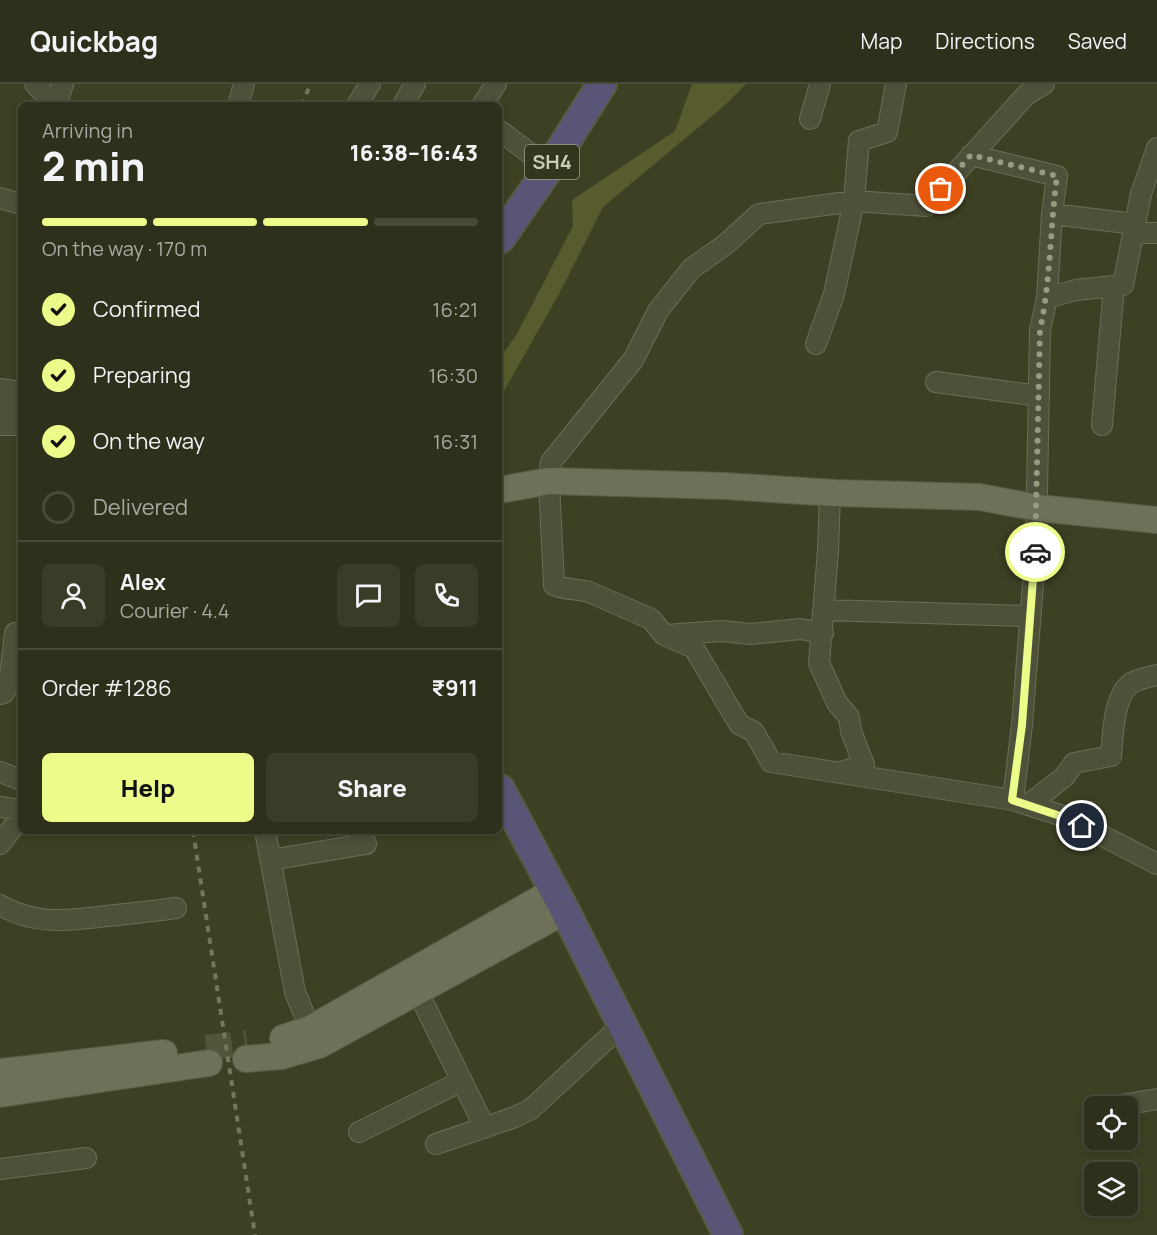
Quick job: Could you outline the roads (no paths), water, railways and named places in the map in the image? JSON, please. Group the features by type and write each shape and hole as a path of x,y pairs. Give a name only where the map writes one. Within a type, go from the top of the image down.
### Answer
{"highway":[{"name":"SH4","path":"502,206 582,84"},
{"name":"SH4","path":"502,236 547,171 602,84"},
{"path":"502,793 560,901 728,1235"}],"main road":[{"path":"502,490 549,481 980,497 1038,508 1157,520"},
{"path":"560,901 418,992 318,1045 281,1056 247,1051 310,1029 560,901"},
{"path":"0,1072 207,1055 0,1094"}],"street":[{"path":"35,84 53,102"},
{"path":"57,102 63,84"},
{"path":"239,102 244,84"},
{"path":"359,102 370,84"},
{"path":"405,102 415,84"},
{"path":"484,102 496,84"},
{"path":"810,119 820,84"},
{"path":"816,344 834,294 854,201 859,141 887,132 896,84"},
{"path":"1044,84 1026,95 926,206 854,201 759,214 726,244 691,269 658,311 633,360 551,462 549,481 554,585 564,589 589,592 651,619 664,635 694,648 740,724 754,732 771,762 1020,803 1066,818 1157,864"},
{"path":"502,132 535,157"},
{"path":"1047,298 1076,290 1123,285 1141,195 1157,148"},
{"path":"971,155 1057,176 1052,214 1047,298 1040,330 1038,508 1022,725 1020,803"},
{"path":"0,198 18,203"},
{"path":"1052,214 1157,233"},
{"path":"1102,425 1114,286"},
{"path":"936,382 1039,396"},
{"path":"0,390 18,392"},
{"path":"0,407 18,407"},
{"path":"0,424 18,425"},
{"path":"830,493 823,633 819,663 837,703 849,717 851,731 864,765 841,772"},
{"path":"824,610 1029,616"},
{"path":"664,635 721,631 751,634 800,629 823,633"},
{"path":"0,694 4,693 9,684 12,633"},
{"path":"1020,803 1064,777 1074,763 1111,756 1115,718 1121,695 1131,683 1157,675"},
{"path":"0,772 18,779"},
{"path":"0,807 18,810"},
{"path":"0,844 18,821"},
{"path":"266,834 295,992 310,1029"},
{"path":"270,860 366,844"},
{"path":"1132,851 1157,857"},
{"path":"0,905 37,920 61,921 176,908"},
{"path":"418,992 485,1128"},
{"path":"436,1144 515,1118 531,1109 622,1025"},
{"path":"359,1132 462,1081"},
{"path":"1138,1102 1157,1099"},
{"path":"0,1169 86,1158"}],"tunnel":[{"path":"206,1048 247,1043"}],"railway":[{"path":"302,102 311,84"},
{"path":"193,834 255,1235"}]}
